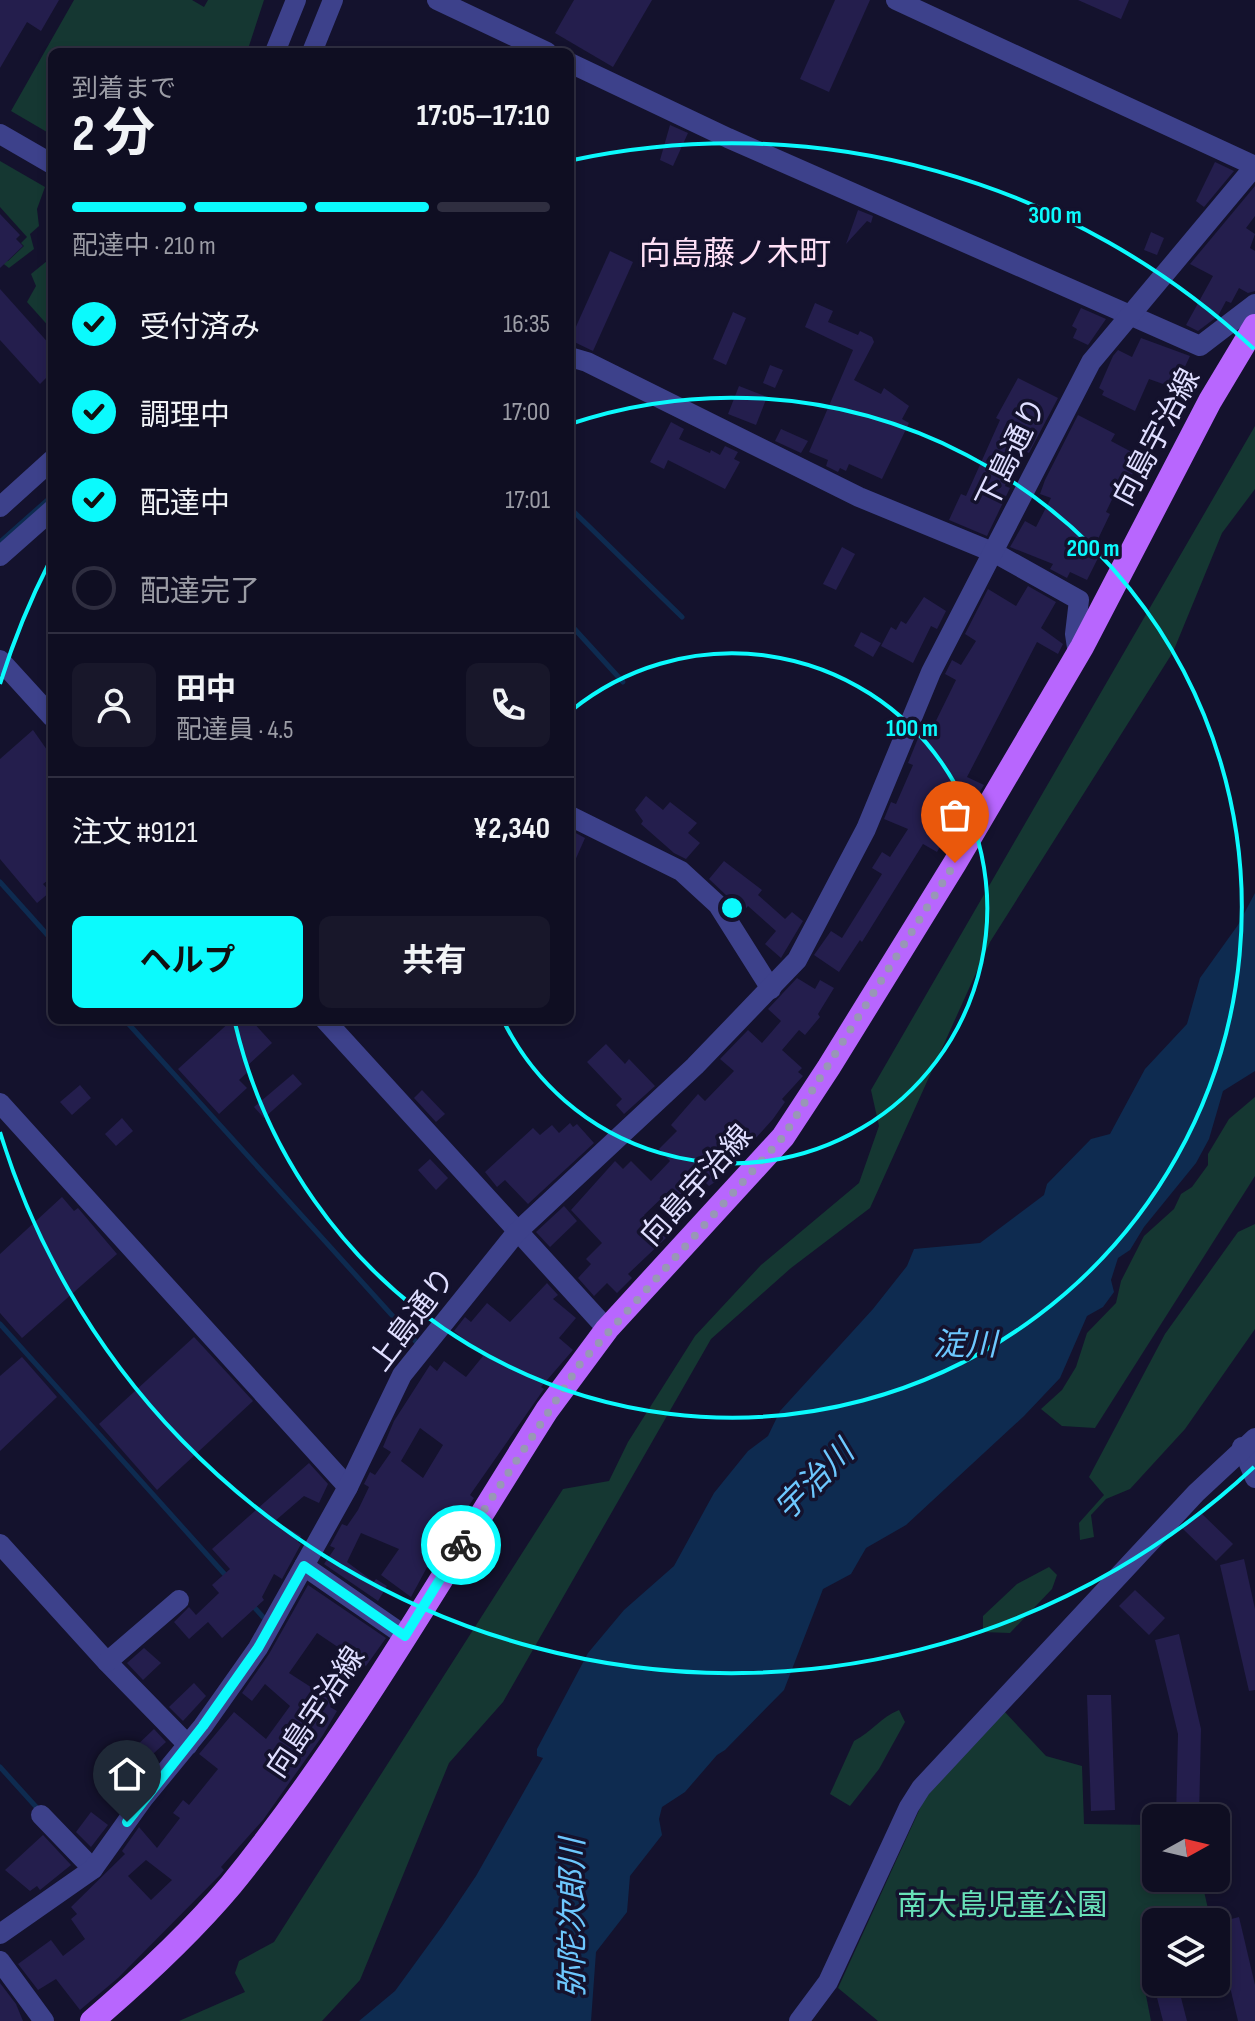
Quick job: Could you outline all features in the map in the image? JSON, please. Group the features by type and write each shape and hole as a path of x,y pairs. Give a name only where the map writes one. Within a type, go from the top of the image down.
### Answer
{"main road":[{"name":"向島宇治線","path":"92,2021 153,1968 230,1886 313,1775 405,1636 547,1410 607,1329 783,1137 955,863 1078,654 1210,401 1255,326"}],"street":[{"path":"277,48 296,0"},
{"path":"314,48 333,0"},
{"path":"437,0 539,48"},
{"path":"896,0 1255,166"},
{"path":"574,65 1129,317 1200,346 1255,304"},
{"path":"0,134 48,162"},
{"name":"下島通り","path":"877,802 931,672 1091,362 1255,166"},
{"path":"574,358 859,497 995,553 1079,600 1075,634 1078,654"},
{"path":"0,507 48,464"},
{"path":"0,556 48,514"},
{"path":"0,660 48,713"},
{"name":"上島通り","path":"0,1934 93,1869 258,1648 348,1487 402,1375 516,1233 695,1066 797,960 840,884 877,802"},
{"path":"574,818 681,871 718,905 771,989"},
{"path":"329,1024 516,1233 607,1329"},
{"path":"0,1103 348,1487"},
{"path":"1249,1443 1255,1478"},
{"path":"799,2021 828,1982 909,1807 921,1788 1137,1555 1249,1443"},
{"path":"0,1544 107,1662 188,1745"},
{"path":"304,1566 405,1636"},
{"path":"107,1662 179,1600"},
{"path":"41,1815 93,1869"},
{"path":"0,1961 44,2021"}],"green space":[{"path":"74,0 192,0 204,7 208,0 264,0 248,48 48,48 48,133 11,111"},
{"path":"0,161 45,187 37,209 39,226 30,234 34,249 9,268 1,262 8,261 24,246 21,243 27,237 0,207"},
{"path":"48,260 48,326 27,302 36,286 31,274"},
{"path":"1255,426 1255,489 1222,533 1173,652 990,942 870,1208 791,1268 711,1339 503,1702 449,1763 360,1980 322,2021 179,2021 245,1992 235,1973 239,1961 274,1942 563,1489 609,1481 628,1442 695,1336 761,1265 859,1183 879,1126 871,1090"},
{"path":"1255,1097 1255,1176 1095,1428 1062,1426 1041,1409 1062,1390 1076,1367 1087,1333 1116,1303 1121,1281 1144,1236 1174,1209 1181,1194 1192,1187 1208,1165 1208,1154 1229,1119"},
{"path":"1255,1224 1255,1329 1185,1429 1130,1489 1106,1499 1091,1515 1094,1537 1080,1540 1079,1523 1104,1495 1089,1477 1165,1334 1238,1232"},
{"path":"1049,1567 1057,1575 1052,1589 1010,1633 983,1632 983,1616 1017,1584"},
{"path":"899,1710 905,1722 879,1769 850,1806 830,1794 854,1741"},
{"name":"南大島児童公園","path":"1003,1710 1046,1756 1082,1766 1084,1824 1142,1825 1142,1892 1204,1892 1208,1908 1142,1908 1142,1996 1146,1996 1151,2021 878,2021 838,1988 927,1793"}],"water":[{"name":"淀川","path":"1255,893 1255,1071 1223,1091 1209,1139 1196,1163 1144,1227 1130,1250 1118,1258 1111,1280 1114,1292 1103,1307 1087,1316 1060,1378 1024,1416 906,1525 866,1548 851,1574 823,1589 784,1690 717,1755 685,1792 662,1807 659,1819 662,1835 630,1876 627,1912 596,1952 591,2021 359,2021 395,1991 476,1876 543,1758 537,1756 537,1749 588,1653 624,1610 674,1566 714,1493 748,1451 768,1436 780,1411 873,1309 907,1266 914,1249 980,1243 1044,1195 1047,1184 1091,1139 1110,1134 1145,1069 1187,1024 1200,978 1238,925"}],"building":[{"path":"0,0 59,0 41,31 27,22 0,68"},
{"path":"574,0 652,0 613,67 555,33"},
{"path":"835,0 870,0 829,92 800,79"},
{"path":"1078,0 1129,0 1121,19"},
{"path":"670,125 688,133 673,166 660,160"},
{"path":"1215,162 1234,171 1204,207 1196,201"},
{"path":"1255,186 1255,216 1246,228 1255,234 1250,248 1255,251 1255,291 1248,293 1239,288 1231,303 1226,301 1218,316 1198,331 1186,325 1213,276 1190,264"},
{"path":"858,210 873,216 871,223 867,221 846,244"},
{"path":"0,214 20,235 16,239 23,246 0,268"},
{"path":"1151,232 1164,238 1157,255 1144,250"},
{"path":"610,251 633,262 593,351 574,342 574,331"},
{"path":"0,289 48,343 48,376 40,384 0,340"},
{"path":"815,303 833,311 828,322 858,335 860,331 872,337 874,342 854,380 881,394 884,388 909,406 902,419 909,423 882,479 849,464 846,471 840,468 838,472 826,466 828,460 809,452 853,350 805,327"},
{"path":"1081,308 1106,319 1088,345 1073,338 1077,329 1072,326"},
{"path":"733,312 746,318 726,365 713,359"},
{"path":"1141,338 1190,356 1181,375 1185,376 1180,390 1149,379 1135,411 1102,395 1104,391 1099,388 1118,350 1132,357"},
{"path":"770,365 783,370 775,388 763,383"},
{"path":"1018,378 1058,398 1029,453 1009,443 996,470 1009,476 1005,486 1010,488 987,536 949,520 961,494 966,496 1000,420 996,418"},
{"path":"739,386 767,397 756,425 728,414"},
{"path":"1078,415 1115,434 1111,441 1141,457 1128,483 1119,485 1106,512 1110,514 1098,539 1102,541 1096,552 1100,554 1087,580 1070,572 1067,578 1050,569 1053,564 1010,547 1025,521 1036,527 1051,498 1040,494"},
{"path":"671,422 684,429 679,439 710,453 711,450 720,455 725,446 738,452 734,459 740,462 725,489 668,460 664,469 650,462"},
{"path":"781,429 808,441 801,453 775,441"},
{"path":"842,547 855,554 836,590 823,584"},
{"path":"1028,586 1056,602 1041,628 1063,644 1058,654 1037,642 967,777 984,785 970,808 963,805 937,852 923,844 862,942 860,940 839,972 814,955 831,931 842,938 882,874 872,868 882,852 890,857 908,829 884,819 891,802 896,804 913,765 908,763 921,731 929,735 956,680 945,674 952,660 961,665 976,641 965,634 988,589 1016,606"},
{"path":"924,597 946,611 937,629 931,626 913,663 881,646 891,627 896,630 901,621 906,624"},
{"path":"861,632 881,643 873,657 854,646"},
{"path":"33,730 48,751 48,880 43,884 48,894 37,903 0,859 0,759"},
{"path":"646,796 663,810 670,802 697,823 688,833 700,843 686,859 674,853 641,824 643,821 635,810"},
{"path":"574,832 585,838 574,863"},
{"path":"724,861 762,890 758,895 785,919 792,912 803,921 781,958 765,944 776,931 748,906 740,915 727,896 709,879"},
{"path":"797,978 815,989 820,980 834,988 818,1014 820,1017 805,1035 799,1030 782,1050 802,1068 798,1072 803,1076 782,1099 785,1102 773,1119 718,1180 709,1186 703,1180 696,1188 691,1183 677,1198 669,1191 644,1215 666,1238 628,1274 632,1278 617,1293 607,1283 594,1296 578,1278 591,1264 586,1259 602,1243 571,1210 615,1161 623,1169 631,1161 651,1181 670,1161 659,1149 677,1131 671,1125 698,1094 705,1101 734,1071 720,1059 748,1030 762,1043 781,1021 768,1009"},
{"path":"228,1024 255,1024 272,1043 247,1066 250,1070 239,1080 247,1088 219,1114 178,1069"},
{"path":"606,1044 625,1064 629,1059 655,1086 624,1114 616,1105 622,1099 587,1062"},
{"path":"293,1074 302,1084 264,1118 254,1107"},
{"path":"80,1085 91,1098 72,1115 60,1102"},
{"path":"422,1090 445,1114 436,1122 414,1098"},
{"path":"122,1118 133,1131 116,1146 105,1134"},
{"path":"570,1123 573,1127 577,1124 594,1143 528,1204 505,1180 497,1187 485,1172 533,1128 540,1135 552,1125 559,1133"},
{"path":"430,1159 448,1178 436,1190 418,1170"},
{"path":"62,1197 74,1211 78,1208 117,1254 22,1338 0,1313 0,1254"},
{"path":"564,1206 577,1221 550,1247 536,1232"},
{"path":"547,1283 558,1295 553,1299 576,1318 559,1338 573,1350 541,1387 544,1389 470,1495 474,1498 449,1536 445,1534 411,1597 381,1575 399,1549 361,1533 347,1562 374,1582 376,1579 387,1586 378,1601 324,1564 335,1548 330,1546 342,1524 347,1526 358,1510 369,1487 364,1484 370,1472 375,1475 391,1452 383,1447 394,1421 430,1365 437,1371 444,1361 466,1377 483,1356 454,1331 465,1317 471,1322 487,1303 510,1322","holes":["420,1428 443,1445 423,1478 401,1461"]},
{"path":"423,1292 438,1309 428,1321 412,1303"},
{"path":"194,1337 253,1401 157,1490 99,1424"},
{"path":"22,1357 57,1397 0,1451 0,1376"},
{"path":"309,1463 328,1484 319,1503 304,1496 275,1521 301,1536 298,1542 301,1544 282,1579 274,1574 262,1597 264,1600 222,1638 208,1622 189,1639 174,1622 189,1607 196,1615 219,1593 212,1585 230,1569 212,1549"},
{"path":"1199,1511 1233,1544 1216,1561 1182,1528"},
{"path":"1244,1559 1255,1609 1255,1690 1249,1691 1220,1565"},
{"path":"308,1585 386,1638 366,1666 317,1633 289,1673 334,1702 330,1707 337,1711 263,1820 221,1867 224,1870 118,1978 80,2010 56,1979 38,1990 18,1964 51,1940 63,1956 85,1939 71,1919 77,1914 71,1907 125,1854 122,1851 139,1827 157,1848 180,1818 173,1813 183,1800 189,1805 218,1769 199,1754 234,1712 266,1739 290,1706 265,1684 252,1701 242,1693 269,1654","holes":["146,1860 172,1880 151,1900 128,1876"]},
{"path":"1135,1590 1165,1618 1149,1635 1119,1606"},
{"path":"1179,1634 1201,1729 1199,1804 1176,1804 1178,1734 1155,1640"},
{"path":"144,1648 161,1663 143,1680 127,1663"},
{"path":"194,1683 206,1696 183,1721 169,1707"},
{"path":"1087,1695 1111,1695 1115,1810 1091,1811"},
{"path":"154,1729 166,1742 141,1765 146,1769 124,1784 111,1770"},
{"path":"91,1812 108,1825 91,1847 76,1832"},
{"path":"43,1835 71,1865 40,1890 37,1886 30,1891 5,1870"},
{"path":"1239,1917 1255,1985 1255,2021 1238,2021 1230,1987 1230,1919"},
{"path":"0,1983 16,2004 23,2021 0,2021"},
{"path":"1157,1996 1181,1996 1187,2021 1163,2021"}],"waterway":[{"path":"0,542 48,500"},
{"path":"574,512 682,617"},
{"path":"574,628 623,682"},
{"path":"0,882 48,936"},
{"path":"129,1024 418,1344"},
{"path":"0,1324 228,1578"},
{"path":"253,1606 263,1617"},
{"path":"0,1767 38,1809"}],"way so far":[{"path":"461,1545 547,1410 607,1329 783,1137 955,863"}],"district":[{"name":"向島藤ノ木町","path":"735,253"}],"route":[{"path":"127,1822 203,1726 258,1648 304,1566 405,1636 461,1545"}],"water label":[{"name":"宇治川","path":"814,1480"},
{"name":"弥陀次郎川","path":"572,1918"}]}
